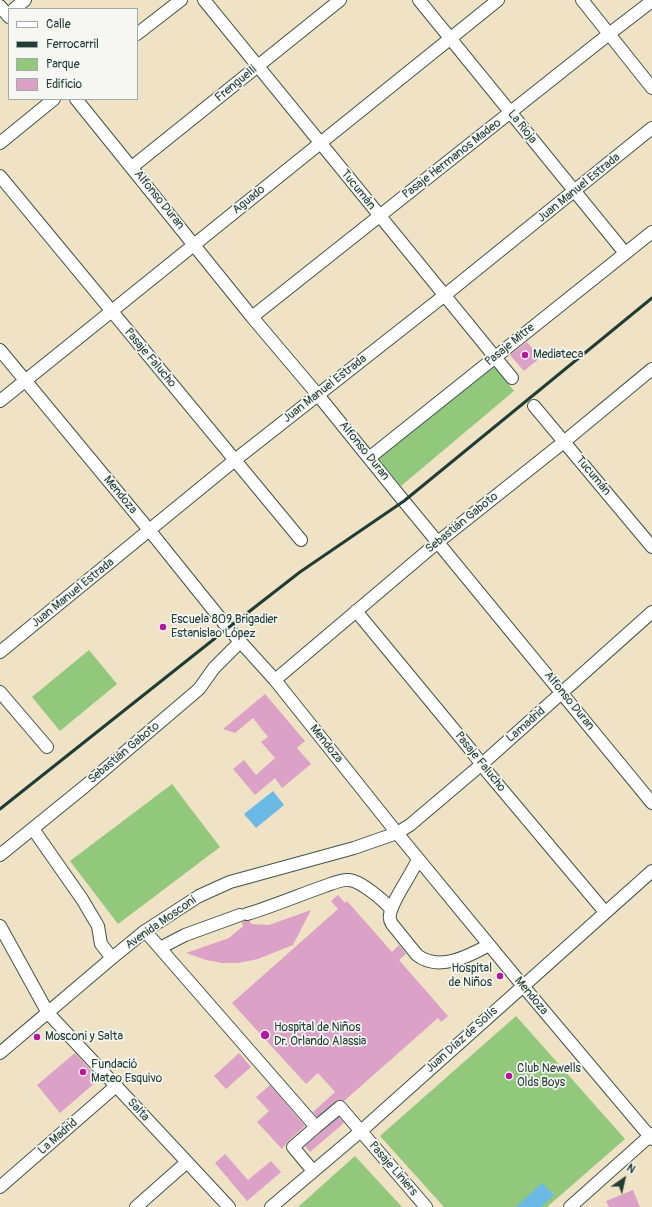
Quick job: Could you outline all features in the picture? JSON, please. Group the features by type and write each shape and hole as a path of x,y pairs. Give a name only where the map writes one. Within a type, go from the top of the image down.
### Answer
{"street":[{"path":"14,8 25,0"},
{"path":"138,33 181,0"},
{"name":"Tucumán","path":"204,0 512,378"},
{"name":"Frenguelli","path":"132,168 340,0"},
{"name":"La Rioja","path":"419,0 625,253"},
{"name":"Aguado","path":"0,401 498,0"},
{"path":"582,0 652,88"},
{"name":"Pasaje Hermanos Madeo","path":"252,317 652,1"},
{"path":"0,143 53,100"},
{"name":"Alfonso Duran","path":"77,100 252,317 318,395 652,803"},
{"name":"Juan Manuel Estrada","path":"0,652 150,531 235,460 575,192 652,128"},
{"name":"Pasaje Falucho","path":"0,176 301,540"},
{"name":"Pasaje Mitre","path":"369,458 652,232"},
{"name":"Mendoza","path":"0,350 240,642 275,680 397,833 489,945 651,1136"},
{"name":"Sebastián Gaboto","path":"275,680 438,542 565,441 652,369"},
{"name":"Tucumán","path":"534,406 565,441 652,547"},
{"name":"Pasaje Falucho","path":"356,611 489,774 605,912"},
{"name":"Lamadrid","path":"397,833 410,825 482,764 652,612"},
{"name":"Sebastián Gaboto","path":"0,855 199,689 214,668 240,642"},
{"path":"0,692 47,747"},
{"path":"33,829 82,899 98,926 101,944 112,958"},
{"name":"Avenida Mosconi","path":"0,1053 145,931 199,896 230,882 354,848 397,833"},
{"path":"418,859 414,870 391,908 390,920 392,924 421,958 432,961 453,960 470,955 489,945"},
{"name":"Juan Díaz de Solís","path":"272,1207 361,1131 652,871"},
{"path":"160,948 186,935 243,915 266,909 306,892 348,880 362,886 380,897 391,908"},
{"name":"Salta","path":"0,926 48,1013 228,1207"},
{"path":"145,931 316,1127 293,1147 313,1171"},
{"name":"La Madrid","path":"0,1187 116,1086"},
{"name":"Pasaje Liniers","path":"316,1127 340,1107 426,1207"},
{"path":"570,1207 651,1136"},
{"path":"136,1207 187,1162"}],"green space":[{"path":"495,366 514,391 401,486 378,458"},
{"path":"89,650 117,684 60,731 32,697"},
{"path":"172,784 220,847 118,924 70,861"},
{"name":"Club Newells Olds Boys","path":"516,1016 625,1139 547,1207 444,1207 380,1136"},
{"path":"355,1156 402,1207 298,1207"}],"water":[{"path":"273,791 284,805 256,828 244,814"},
{"path":"542,1183 554,1195 541,1207 516,1207"}],"building":[{"name":"Mediateca","path":"527,342 540,358 524,371 510,355"},
{"path":"265,694 305,741 297,748 311,764 282,788 275,778 255,795 233,769 244,760 256,775 275,758 261,742 268,737 253,718 235,733 223,729"},
{"name":"Hospital de Niños Dr. Orlando Alassia","path":"338,895 345,903 347,901 392,952 399,945 406,954 399,960 448,1016 441,1022 438,1018 344,1101 336,1101 317,1117 313,1112 335,1092 318,1073 306,1084 232,1003 338,909 331,901"},
{"path":"311,910 293,945 258,959 238,963 222,963 206,960 186,953 229,938 243,927 242,922 244,921 250,921 251,924 269,925"},
{"path":"75,1053 94,1074 90,1076 96,1082 60,1113 37,1085"},
{"path":"239,1053 251,1067 226,1089 214,1076"},
{"path":"270,1085 305,1126 288,1141 282,1149 257,1122 269,1111 256,1097"},
{"path":"339,1117 344,1123 310,1152 305,1146"},
{"path":"225,1154 248,1180 271,1161 281,1172 247,1201 215,1163"},
{"path":"633,1190 640,1207 609,1207 606,1201"}],"railway":[{"path":"0,809 300,572 404,501 652,298"}],"place":[{"name":"Mediateca","path":"525,355"},
{"name":"Escuela 809 Brigadier Estanislao López","path":"163,627"},
{"name":"Hospital de Niños","path":"500,976"},
{"name":"Hospital de Niños Dr. Orlando Alassia","path":"265,1035"},
{"name":"Mosconi y Salta","path":"37,1037"},
{"name":"Fundació Mateo Esquivo","path":"83,1072"},
{"name":"Club Newells Olds Boys","path":"509,1076"}]}
